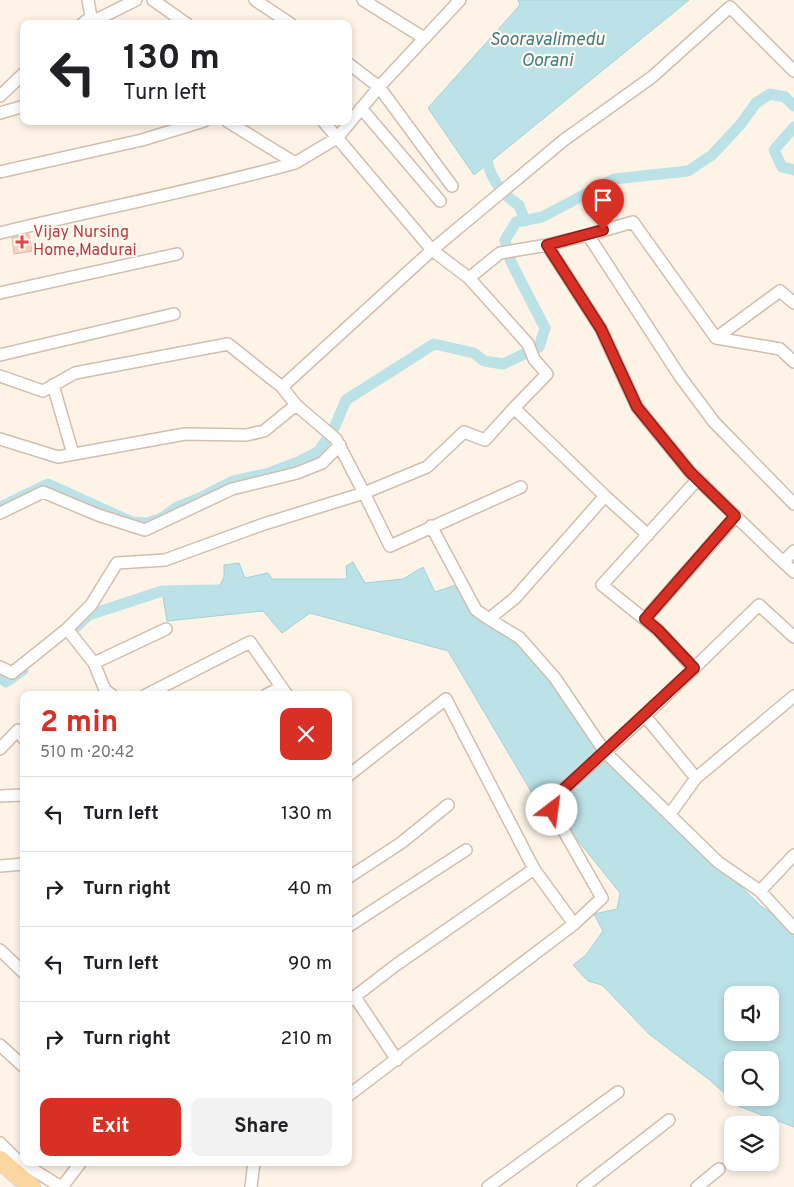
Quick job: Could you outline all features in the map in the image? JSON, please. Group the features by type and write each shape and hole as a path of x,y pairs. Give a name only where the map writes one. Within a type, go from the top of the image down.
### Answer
{"main road":[{"path":"0,1160 31,1187"},
{"path":"0,1174 16,1187"}],"street":[{"path":"88,0 91,20"},
{"path":"93,20 136,0"},
{"path":"153,0 181,20"},
{"path":"255,0 285,20"},
{"path":"363,0 424,38"},
{"path":"352,119 378,87 460,0"},
{"path":"282,387 432,250 564,140 652,77 730,8 792,66"},
{"path":"352,66 378,87 452,186"},
{"path":"0,96 20,77"},
{"path":"0,113 20,107"},
{"path":"361,108 440,201"},
{"path":"0,172 142,140 191,125"},
{"path":"233,125 295,163"},
{"path":"0,667 12,672 69,632 104,588 117,563 165,560 264,524 364,492 428,467 464,432 484,440 547,374 534,359 528,344 469,278 432,250 326,125"},
{"path":"0,233 118,204 233,180 295,163 337,138 347,125"},
{"path":"469,278 500,253 547,245 633,222 716,338 780,349 794,362"},
{"path":"588,235 679,375 714,422 794,504"},
{"path":"547,245 601,329 637,407 698,479 794,572"},
{"path":"0,293 177,254"},
{"path":"716,338 780,291 794,303"},
{"path":"0,356 174,314"},
{"path":"0,376 43,390 74,373 228,344 282,387 296,405 334,439 364,492 390,546 521,487"},
{"path":"53,385 73,454"},
{"path":"0,438 58,457 185,434 246,435 264,431 296,405"},
{"path":"514,408 648,535"},
{"path":"0,513 43,492 98,515 144,530 232,489 297,473 322,463 334,439"},
{"path":"694,668 658,630 602,585 698,479"},
{"path":"489,619 515,598 605,496"},
{"path":"645,619 735,516"},
{"path":"431,526 476,610 520,638 538,658 555,678 603,754 670,814 718,862 760,891 794,926"},
{"path":"783,562 794,551"},
{"path":"352,1093 574,924 602,898 552,810 553,799 645,716 759,605 794,637"},
{"path":"94,663 166,629"},
{"path":"69,632 94,663 106,691"},
{"path":"154,691 250,642 284,691"},
{"path":"670,814 696,778 794,696"},
{"path":"352,772 446,699 534,869 574,924"},
{"path":"645,716 696,778"},
{"path":"0,749 18,730 20,733"},
{"path":"0,796 20,795"},
{"path":"352,875 401,843 448,805"},
{"path":"352,924 466,850"},
{"path":"760,891 794,855"},
{"path":"0,866 20,864"},
{"path":"397,1060 352,999 396,965 534,869"},
{"path":"0,950 20,969"},
{"path":"0,1045 20,1063"},
{"path":"488,1187 618,1092"},
{"path":"583,1187 669,1120"},
{"path":"0,1144 20,1161"},
{"path":"28,1166 62,1187 78,1166"},
{"path":"251,1187 254,1166"},
{"path":"697,1187 719,1169"}],"water":[{"name":"Sooravalimedu Oorani","path":"518,0 689,0 474,175 428,108 520,5"},
{"path":"353,562 365,583 403,579 423,567 435,592 456,585 473,613 519,639 555,683 599,749 584,764 610,759 761,906 780,919 794,937 794,1127 779,1121 779,1116 765,1116 738,1106 779,1106 779,1051 724,1051 724,1093 649,1034 602,985 588,981 573,965 586,955 603,931 594,914 617,909 620,893 568,828 556,806 561,796 581,776 575,770 538,803 448,651 310,613 282,633 263,611 167,621 162,591 201,590 220,585 224,577 224,565 239,563 245,578 268,573 272,579 347,579 346,566"}],"building":[{"path":"29,234 32,251 14,254 12,238"}],"waterway":[{"path":"0,507 48,484 132,522 147,523 162,518 177,507 233,481 269,473 298,462 319,451 335,426 346,400 434,344 474,353 484,361 503,364 539,347 545,328 511,262 505,240 516,222 542,217 614,179 688,171 712,155 740,125 756,103 770,94 785,97 794,106"},
{"path":"794,127 774,150 782,167 794,170"},
{"path":"486,151 492,175 506,195 519,205 525,221"},
{"path":"76,627 89,615 162,591 217,590"},
{"path":"0,677 6,682 23,670"}],"place":[{"name":"Vijay Nursing Home,Madurai","path":"22,242"}],"route":[{"path":"552,810 553,799 645,716 694,668 645,619 735,516 690,472 637,407 601,329 547,245 603,230"}]}
